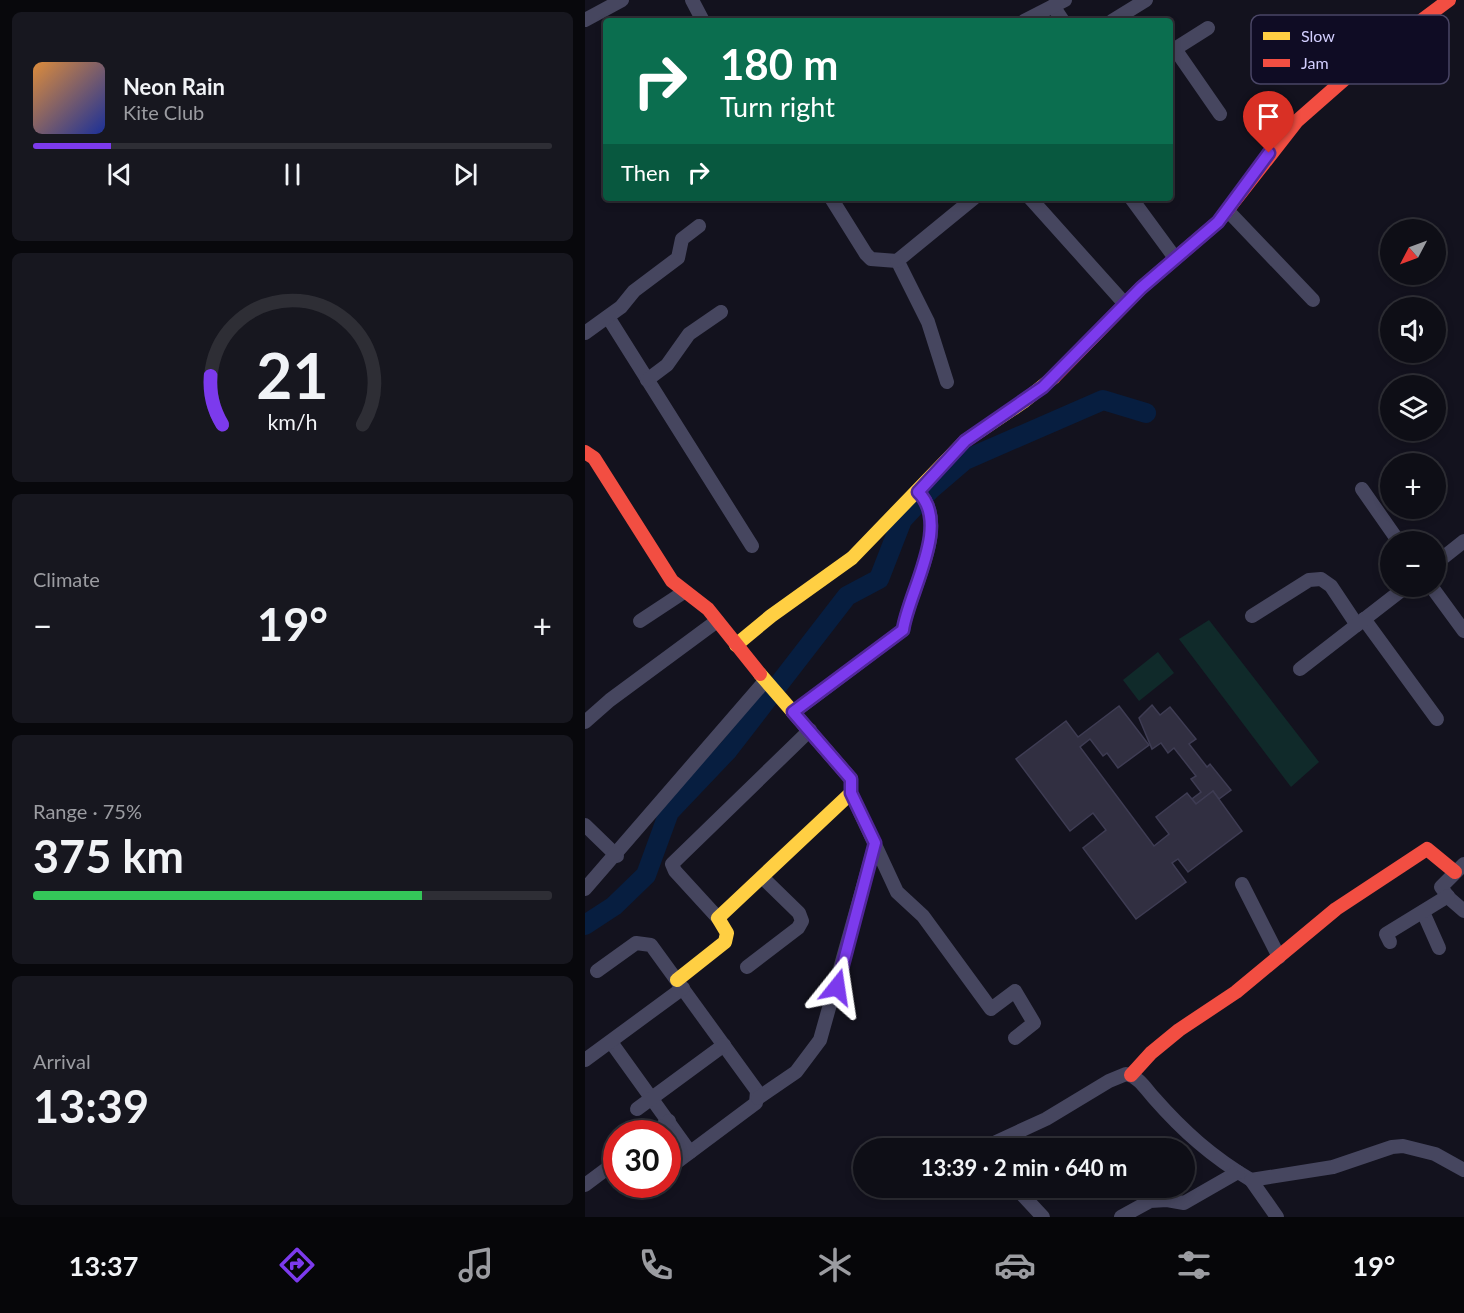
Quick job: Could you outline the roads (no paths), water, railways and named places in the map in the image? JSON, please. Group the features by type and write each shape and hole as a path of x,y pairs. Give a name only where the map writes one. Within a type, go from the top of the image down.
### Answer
{"street":[{"path":"585,20 622,0"},
{"path":"692,0 701,18"},
{"path":"1117,18 1146,0"},
{"path":"1429,15 1449,0"},
{"path":"1030,18 1059,3 1062,18"},
{"path":"1208,28 1173,51 1220,114"},
{"path":"737,645 771,616 852,558 922,496 965,441 1023,402 1062,370 1125,304 1228,211 1249,179 1297,121 1340,84"},
{"path":"833,201 866,254 871,258 897,261 970,201"},
{"path":"1034,201 1125,304"},
{"path":"1133,201 1175,258"},
{"path":"1228,211 1313,300"},
{"path":"585,333 608,317 639,287 678,258 683,239 699,226"},
{"path":"897,261 929,322 947,382"},
{"path":"647,380 667,364 689,334 721,312"},
{"path":"608,317 752,546"},
{"path":"585,452 594,459 665,571 684,592 703,604 767,683 851,779 851,793 897,892 923,916 991,1009 1015,991 1034,1023 1015,1038"},
{"path":"1362,489 1391,531"},
{"path":"793,712 903,630 905,617 920,580 932,521 922,496"},
{"path":"1446,555 1464,541"},
{"path":"1252,616 1309,580 1321,579 1331,586 1361,622 1437,719"},
{"path":"640,621 684,592"},
{"path":"1300,669 1393,597"},
{"path":"1439,597 1464,631"},
{"path":"585,723 610,700 717,621"},
{"path":"585,890 767,683"},
{"path":"585,1060 611,1042 680,984 725,942 727,933 719,918 675,872 672,864 810,730"},
{"path":"719,918 851,793"},
{"path":"585,825 617,856"},
{"path":"681,1159 748,1110 758,1098 796,1072 821,1040 875,843"},
{"path":"1005,1138 1046,1119 1119,1076 1131,1075 1151,1053 1179,1030 1236,992 1336,909 1427,849 1459,868 1441,887 1447,896 1464,911"},
{"path":"747,967 798,928 802,921 799,913 762,877"},
{"path":"1242,884 1279,957"},
{"path":"1390,942 1386,934 1447,896"},
{"path":"1423,912 1439,948"},
{"path":"597,971 628,947 645,942 651,945 757,1090 758,1098"},
{"path":"611,1042 668,1120"},
{"path":"637,1110 724,1045"},
{"path":"1131,1075 1207,1153 1251,1180 1277,1217"},
{"path":"681,1139 690,1152"},
{"path":"1251,1180 1333,1167 1392,1147 1403,1146 1435,1154 1464,1170"},
{"path":"585,1185 603,1172"},
{"path":"1121,1217 1151,1201 1184,1203 1238,1172"},
{"path":"1025,1198 1043,1217"}],"waterway":[{"path":"585,925 614,906 646,875 669,812 728,750 847,596 879,579 902,520 930,490 965,460 1103,400 1146,413"}]}
